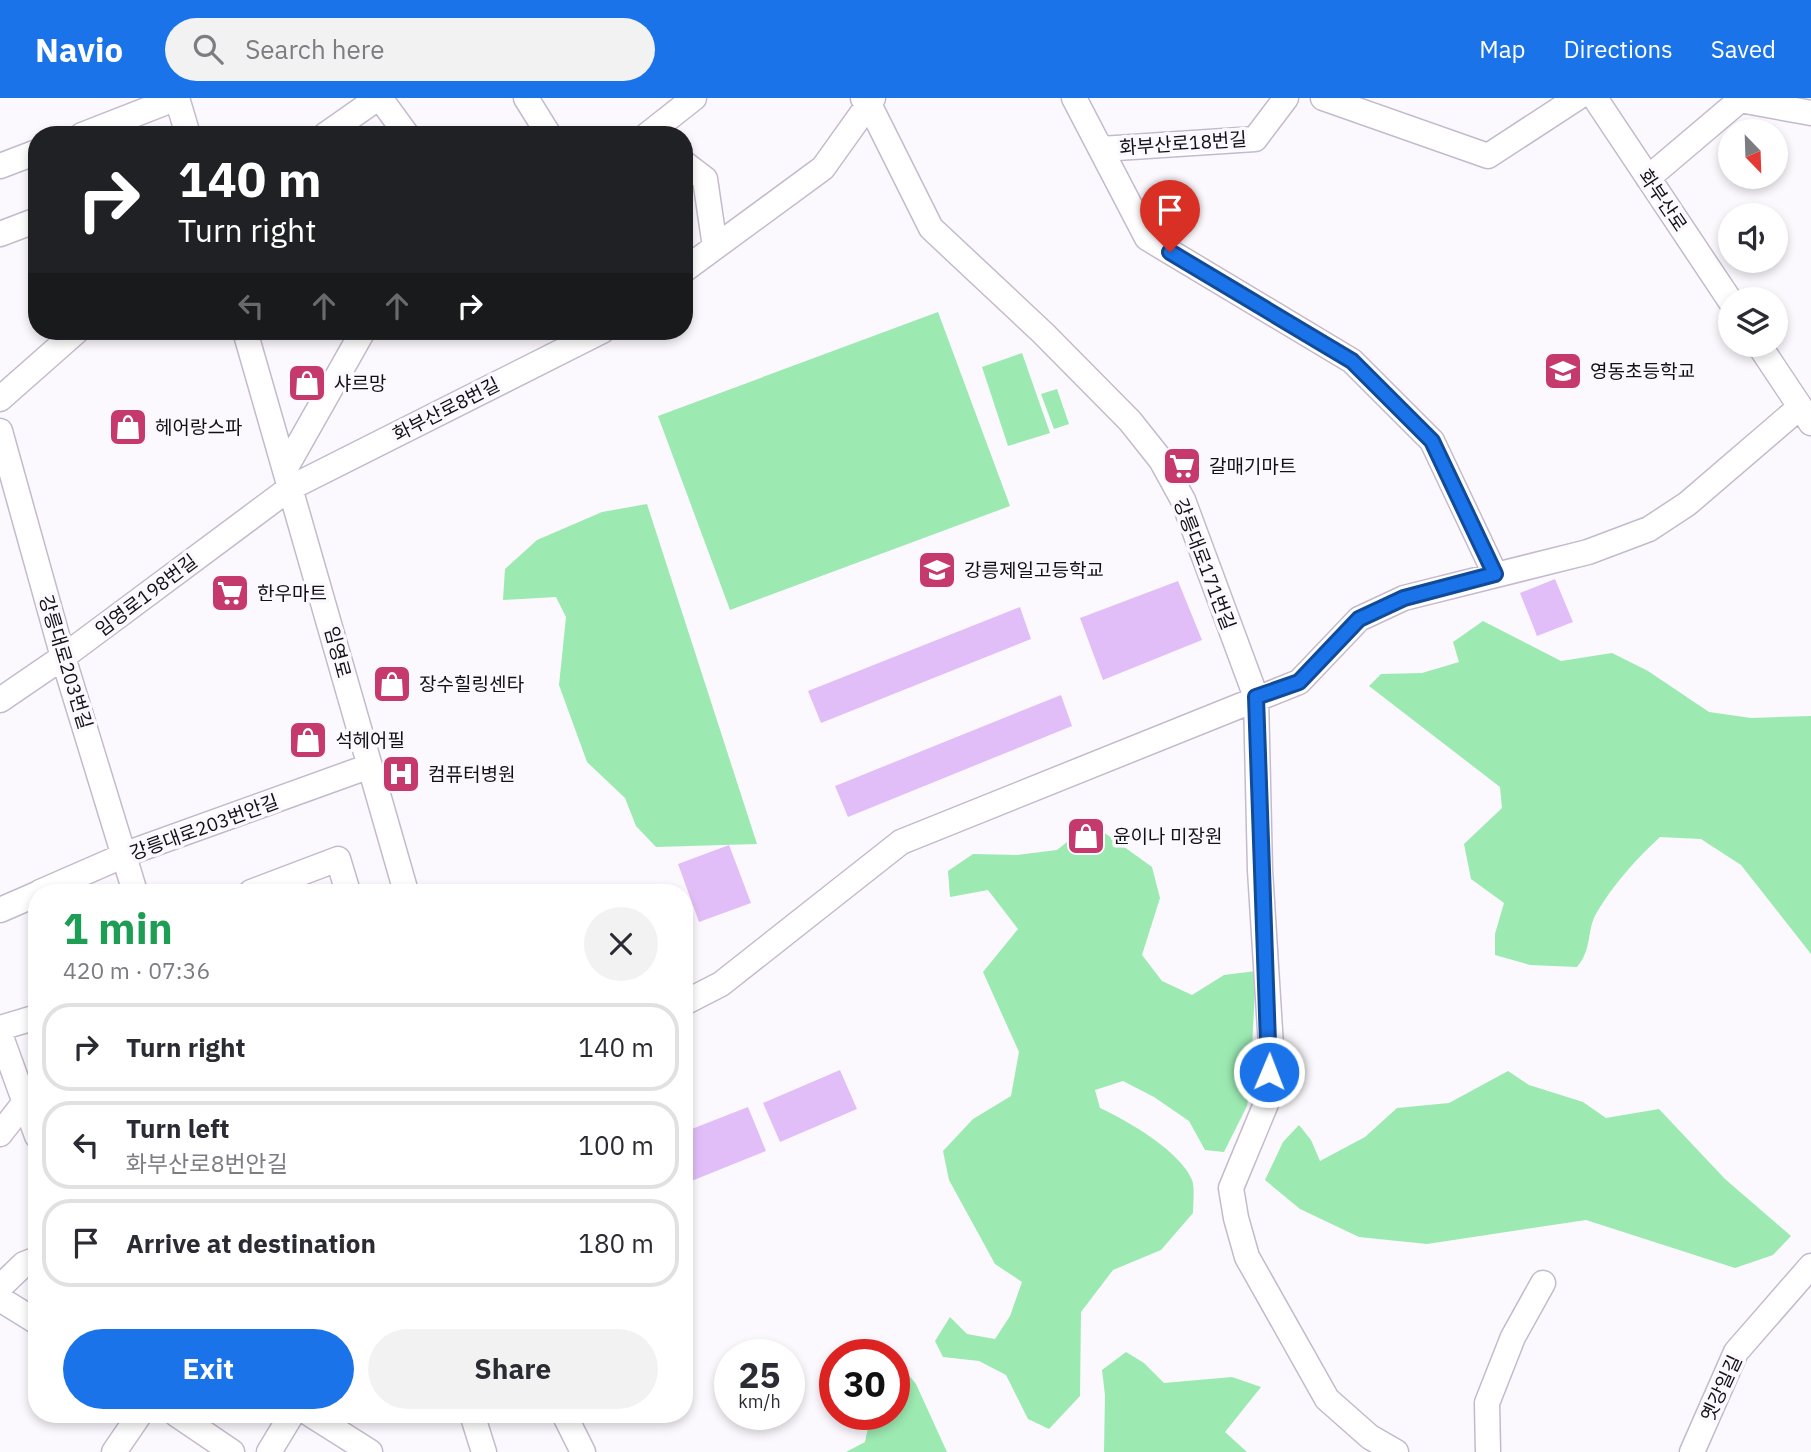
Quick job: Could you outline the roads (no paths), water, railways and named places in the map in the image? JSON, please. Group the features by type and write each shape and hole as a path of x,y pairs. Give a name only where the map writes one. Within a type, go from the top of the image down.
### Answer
{"street":[{"path":"105,126 177,98 185,126"},
{"path":"338,126 379,98 400,126"},
{"path":"526,98 543,126"},
{"path":"658,126 694,98"},
{"path":"1074,98 1147,238 1352,361 1432,441 1495,574"},
{"name":"화부산로18번길","path":"1101,149 1255,139 1286,98"},
{"path":"1323,98 1488,156 1577,98"},
{"name":"화부산로","path":"1595,98 1721,287"},
{"path":"1648,178 1742,99 1811,113"},
{"path":"693,263 822,168 868,100"},
{"name":"강릉대로171번길","path":"868,100 931,228 1043,333 1130,421 1161,460 1182,500 1256,697 1260,870 1271,1045 1268,1099 1231,1188 1247,1256 1327,1399 1370,1437 1396,1452"},
{"path":"0,166 28,155"},
{"path":"693,170 705,179 715,247"},
{"path":"0,234 28,223"},
{"path":"0,398 68,340"},
{"name":"임영로","path":"248,340 314,563 404,884"},
{"path":"287,479 358,340"},
{"name":"화부산로8번길","path":"287,479 584,340"},
{"path":"693,999 721,985 901,842 1256,697 1299,682 1359,619 1404,598 1588,552 1649,529 1806,415 1767,357"},
{"name":"강릉대로203번길","path":"0,431 63,657 133,884"},
{"name":"임영로198번길","path":"0,700 63,657 287,479"},
{"name":"강릉대로203번안길","path":"59,884 126,855 370,766"},
{"path":"272,884 338,859 346,884"},
{"name":"강릉대로203번안길","path":"0,910 28,897"},
{"path":"0,1028 28,1020"},
{"path":"0,1034 28,1110"},
{"path":"0,1134 25,1102"},
{"path":"0,1287 28,1262"},
{"name":"옛강일길","path":"1692,1452 1736,1352 1811,1266"},
{"path":"1488,1452 1488,1402 1513,1337 1543,1283"},
{"path":"0,1298 28,1316"},
{"path":"114,1452 134,1423"},
{"path":"189,1423 232,1452"},
{"path":"269,1452 287,1423"},
{"path":"324,1423 370,1452"},
{"path":"475,1423 484,1452"},
{"path":"568,1423 583,1452"}],"place":[{"name":"영동초등학교","path":"1563,371"},
{"name":"샤르망","path":"307,383"},
{"name":"헤어랑스파","path":"128,427"},
{"name":"갈매기마트","path":"1182,466"},
{"name":"강릉제일고등학교","path":"937,570"},
{"name":"한우마트","path":"230,593"},
{"name":"장수힐링센타","path":"392,684"},
{"name":"석헤어필","path":"308,740"},
{"name":"컴퓨터병원","path":"401,774"},
{"name":"윤이나 미장원","path":"1086,836"}]}
